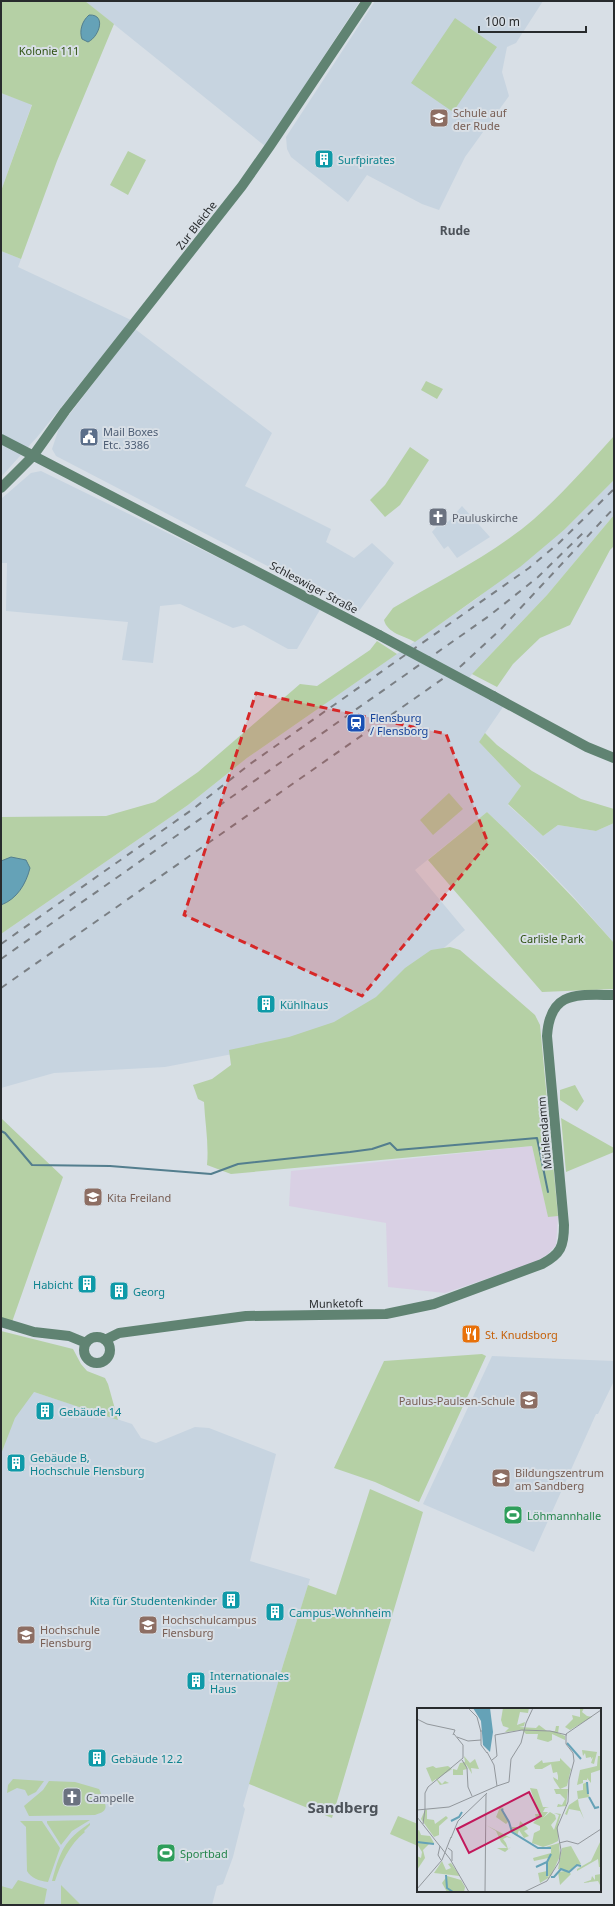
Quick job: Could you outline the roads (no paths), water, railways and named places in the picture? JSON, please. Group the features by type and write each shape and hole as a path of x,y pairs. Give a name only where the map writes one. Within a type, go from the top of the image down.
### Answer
{"street":[{"name":"Zur Bleiche","path":"1,488 33,456 65,411 242,186 366,1"},
{"name":"Schleswiger Straße","path":"1,439 366,628 587,747 614,758"},
{"name":"Mühlendamm","path":"558,1253 563,1244 564,1225 547,1036 548,1022 553,1010 565,1000 577,995 614,995"},
{"name":"Munketoft","path":"86,1343 94,1338 102,1338 105,1340 119,1332 222,1318 246,1316 386,1314 434,1304 542,1264 558,1253"},
{"path":"1,1322 34,1332 69,1336 86,1343 84,1349 87,1358 90,1361 98,1363 106,1359 109,1355 109,1347 105,1340"}],"water":[{"path":"89,15 98,18 99,26 95,36 88,42 82,39 81,29 83,23"},
{"path":"11,857 26,860 30,868 26,880 20,890 12,899 1,905 1,861"}],"waterway":[{"path":"1,1131 5,1133 32,1165 110,1166 211,1174 238,1164 372,1149 390,1143 397,1150 537,1138 548,1192"}],"railway":[{"path":"1,944 193,809 250,764 529,568 559,543 614,489"},
{"path":"1,988 461,666 500,630 614,508"},
{"path":"1,959 489,616 538,577 586,530"}],"place":[{"name":"Schule auf der Rude","path":"439,118"},
{"name":"Surfpirates","path":"324,159"},
{"name":"Mail Boxes Etc. 3386","path":"89,437"},
{"name":"Pauluskirche","path":"438,517"},
{"name":"Flensburg / Flensborg","path":"356,723"},
{"name":"Kühlhaus","path":"266,1004"},
{"name":"Kita Freiland","path":"93,1197"},
{"name":"Habicht","path":"87,1284"},
{"name":"Georg","path":"119,1291"},
{"name":"St. Knudsborg","path":"471,1334"},
{"name":"Paulus-Paulsen-Schule","path":"529,1400"},
{"name":"Gebäude 14","path":"45,1411"},
{"name":"Gebäude B, Hochschule Flensburg","path":"16,1463"},
{"name":"Bildungszentrum am Sandberg","path":"501,1478"},
{"name":"Löhmannhalle","path":"513,1515"},
{"name":"Kita für Studentenkinder","path":"231,1600"},
{"name":"Campus-Wohnheim","path":"275,1612"},
{"name":"Hochschulcampus Flensburg","path":"148,1625"},
{"name":"Hochschule Flensburg","path":"26,1635"},
{"name":"Internationales Haus","path":"196,1681"},
{"name":"Gebäude 12.2","path":"97,1758"},
{"name":"Campelle","path":"72,1797"},
{"name":"Sportbad","path":"166,1853"}],"district":[{"name":"Rude","path":"455,230"},
{"name":"Sandberg","path":"343,1807"}],"park label":[{"name":"Kolonie 111","path":"49,50"},
{"name":"Carlisle Park","path":"552,938"}]}
